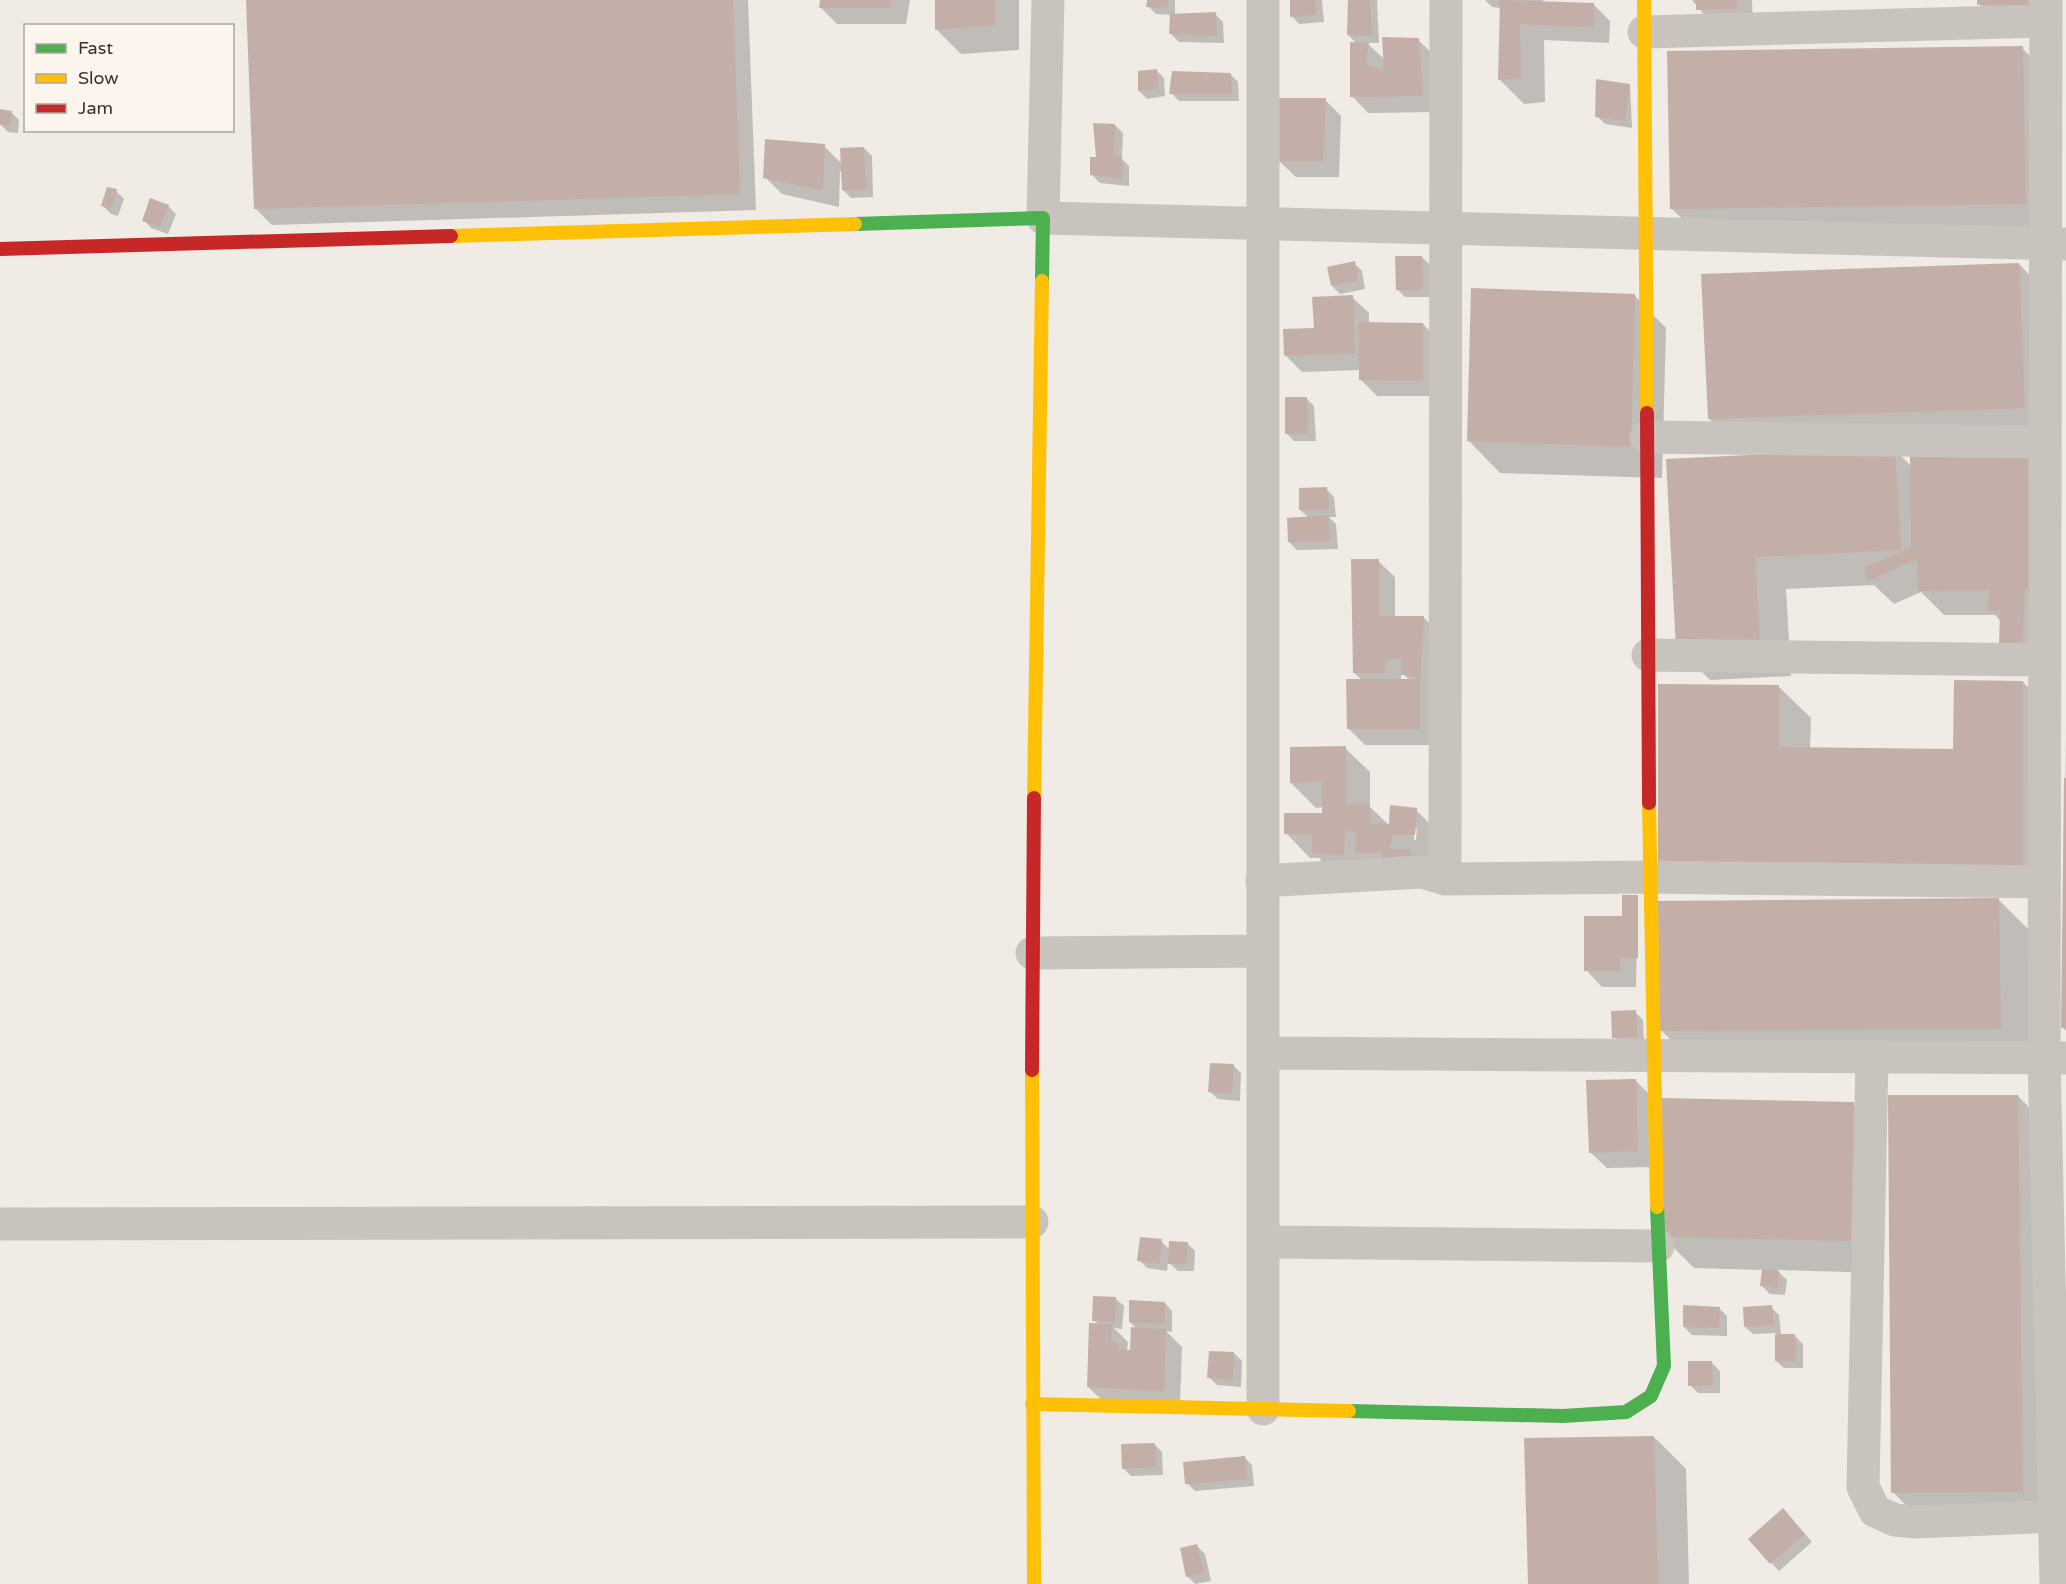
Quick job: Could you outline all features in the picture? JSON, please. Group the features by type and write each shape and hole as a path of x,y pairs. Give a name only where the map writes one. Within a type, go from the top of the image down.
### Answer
{"street":[{"path":"1034,1584 1032,953 1048,0"},
{"path":"1263,0 1263,1409"},
{"path":"1445,879 1446,0"},
{"path":"1032,1404 1563,1416 1626,1412 1651,1396 1664,1366 1658,1246 1650,877 1644,16 2046,10 2056,243 2045,442 2044,660 2044,882 2055,1057 2056,1584"},
{"path":"0,249 1043,218 2056,243"},
{"path":"1646,436 2045,442"},
{"path":"1648,655 2044,660"},
{"path":"1262,881 1422,872 1445,879 1650,877 2044,882"},
{"path":"1032,953 1262,951"},
{"path":"1263,1053 2055,1057"},
{"path":"1872,1056 1863,1487 1875,1511 1895,1520 1916,1522 2055,1516"},
{"path":"0,1224 1032,1222"},
{"path":"1263,1242 1658,1246"}],"building":[{"path":"246,0 733,0 740,194 254,209"},
{"path":"820,0 891,0 890,8 819,8"},
{"path":"935,0 995,0 995,25 935,30"},
{"path":"1147,0 1168,0 1167,8 1146,7"},
{"path":"1290,0 1315,0 1317,15 1290,17"},
{"path":"1348,0 1370,0 1372,36 1347,35"},
{"path":"1500,0 1594,3 1594,27 1520,24 1521,78 1498,80"},
{"path":"1696,0 1737,0 1737,9 1696,10"},
{"path":"1977,0 2028,0 2028,5 1977,5"},
{"path":"1216,12 1217,36 1169,34 1170,14"},
{"path":"1382,37 1419,38 1423,96 1350,97 1350,42 1369,43 1366,64 1384,71"},
{"path":"2023,46 2026,204 1670,209 1667,51"},
{"path":"1157,69 1158,89 1138,91 1138,71"},
{"path":"1172,71 1231,73 1232,94 1169,94"},
{"path":"1596,79 1630,84 1625,121 1595,117"},
{"path":"1277,98 1326,98 1323,161 1278,161"},
{"path":"0,109 12,111 10,126 0,125"},
{"path":"1093,123 1115,124 1114,154 1122,157 1122,179 1090,175 1090,157 1096,157"},
{"path":"765,139 825,144 823,191 763,178"},
{"path":"864,147 866,190 842,190 840,148"},
{"path":"107,187 117,189 111,209 101,206"},
{"path":"150,198 169,205 160,227 142,221"},
{"path":"1395,256 1422,256 1423,290 1396,290"},
{"path":"1355,261 1358,281 1331,286 1327,267"},
{"path":"2019,263 2025,408 1708,419 1701,274"},
{"path":"1471,288 1635,294 1631,447 1467,441"},
{"path":"1353,295 1355,353 1284,356 1283,329 1314,328 1312,297"},
{"path":"1359,322 1423,323 1423,381 1359,380"},
{"path":"1285,397 1307,397 1308,433 1285,434"},
{"path":"1895,448 1901,550 1755,557 1760,645 1676,649 1666,459"},
{"path":"2032,454 2035,590 2025,590 2022,646 1999,644 2000,611 1988,610 1990,590 1918,591 1917,559 1868,581 1863,568 1911,548 1910,456"},
{"path":"1327,487 1329,510 1299,510 1299,488"},
{"path":"1328,515 1330,541 1288,542 1287,518"},
{"path":"1351,559 1379,559 1379,616 1424,616 1420,679 1401,674 1401,659 1385,659 1385,673 1353,673"},
{"path":"1346,679 1420,679 1420,729 1347,729"},
{"path":"1954,680 2023,681 2023,866 1658,862 1658,684 1779,685 1779,747 1953,749"},
{"path":"1346,746 1346,804 1370,805 1370,823 1389,824 1390,805 1417,808 1415,835 1392,835 1390,849 1410,849 1411,861 1382,861 1382,853 1355,853 1357,832 1345,831 1344,856 1312,853 1312,835 1284,834 1284,813 1322,813 1322,781 1290,783 1290,747"},
{"path":"2064,778 2066,778 2066,1028 2061,1028"},
{"path":"1622,895 1638,895 1638,958 1620,958 1620,971 1584,971 1584,916 1622,916"},
{"path":"1999,898 2001,1029 1659,1031 1657,901"},
{"path":"1636,1010 1637,1037 1612,1038 1611,1011"},
{"path":"1210,1063 1234,1064 1232,1094 1208,1092"},
{"path":"1636,1079 1638,1151 1589,1153 1586,1080"},
{"path":"1888,1095 2018,1095 2023,1492 1891,1493"},
{"path":"1662,1098 1854,1102 1851,1241 1660,1237"},
{"path":"1140,1237 1162,1239 1160,1264 1137,1261"},
{"path":"1169,1241 1188,1242 1186,1264 1168,1264"},
{"path":"1762,1269 1779,1271 1778,1288 1760,1286"},
{"path":"1093,1296 1116,1297 1115,1322 1092,1321"},
{"path":"1129,1300 1165,1302 1165,1324 1129,1322"},
{"path":"1683,1305 1720,1307 1719,1328 1683,1327"},
{"path":"1772,1305 1774,1325 1744,1327 1743,1307"},
{"path":"1089,1323 1112,1324 1111,1342 1119,1342 1119,1349 1130,1350 1131,1327 1166,1329 1164,1391 1087,1387"},
{"path":"1775,1334 1795,1334 1796,1361 1775,1361"},
{"path":"1209,1351 1234,1352 1233,1380 1207,1378"},
{"path":"1688,1361 1712,1361 1713,1385 1688,1386"},
{"path":"1654,1436 1658,1584 1528,1584 1524,1438"},
{"path":"1155,1443 1156,1467 1122,1469 1121,1444"},
{"path":"1245,1456 1247,1479 1185,1484 1183,1462"},
{"path":"1783,1508 1805,1534 1770,1564 1748,1539"},
{"path":"1197,1544 1204,1573 1186,1577 1180,1548"}],"traffic: fast":[{"path":"855,224 1043,218 1042,281"},
{"path":"1349,1411 1563,1416 1626,1412 1651,1396 1664,1366 1657,1207"}],"traffic: slow":[{"path":"1644,0 1647,413"},
{"path":"451,236 855,224"},
{"path":"1034,798 1042,281"},
{"path":"1649,803 1657,1207"},
{"path":"1032,1070 1034,1584"},
{"path":"1032,1404 1349,1411"}],"traffic: jam":[{"path":"0,249 451,236"},
{"path":"1647,413 1649,803"},
{"path":"1032,1070 1034,798"}]}
